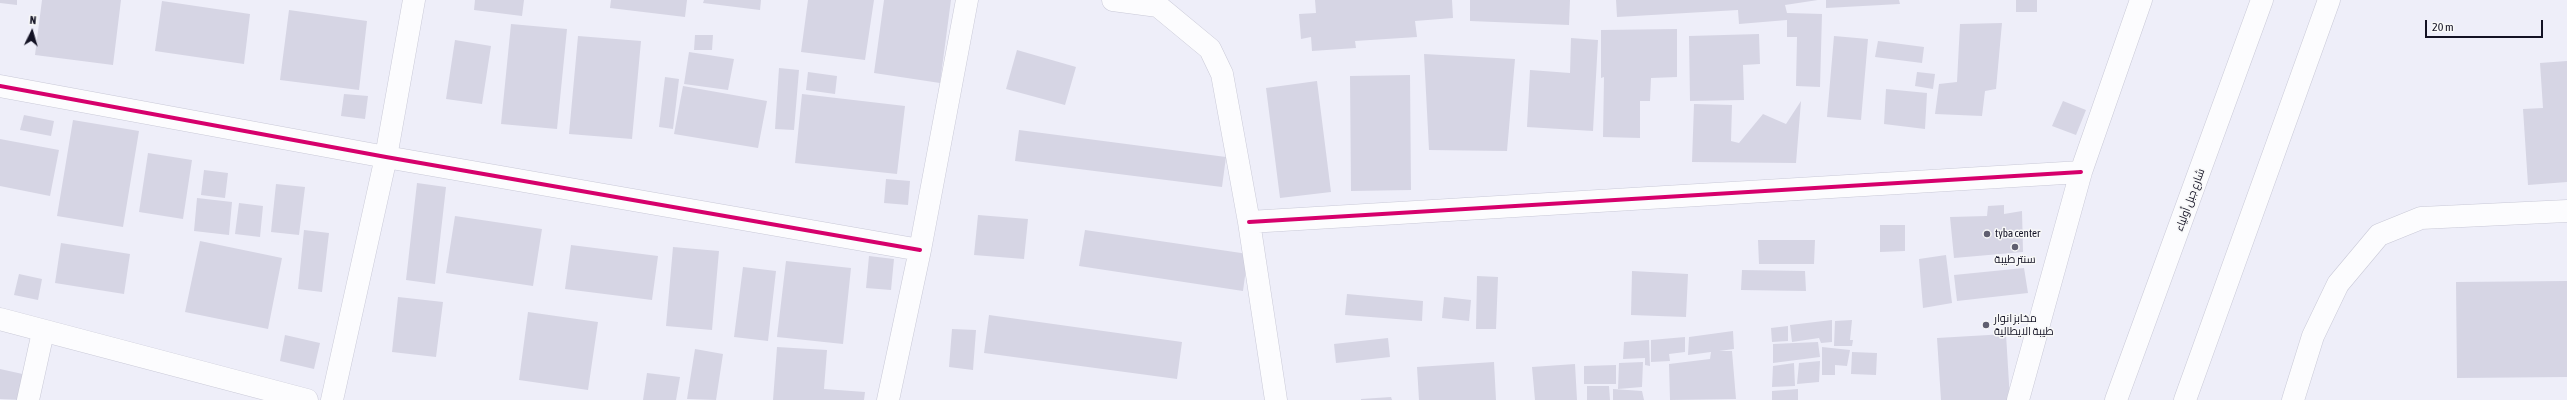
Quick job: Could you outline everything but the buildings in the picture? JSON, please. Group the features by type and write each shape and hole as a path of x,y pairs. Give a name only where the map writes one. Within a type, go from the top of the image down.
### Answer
{"street":[{"path":"332,400 386,157 414,0"},
{"path":"888,400 920,250 967,0"},
{"path":"1113,0 1158,3 1210,49 1222,74 1249,222 1276,400"},
{"path":"2018,400 2081,172 2141,0"},
{"name":"شارع جبل أولياء","path":"2116,400 2262,0"},
{"path":"2185,400 2329,0"},
{"path":"0,86 386,157 920,250"},
{"path":"1249,222 2081,172"},
{"path":"2293,400 2313,336 2338,284 2379,235 2421,218 2567,211"},
{"path":"0,319 43,332 307,400"},
{"path":"28,400 43,332"}],"cycle path":[{"path":"0,86 386,157 920,250"},
{"path":"1249,222 2081,172"}],"place":[{"name":"tyba center","path":"1987,234"},
{"name":"سنتر طيبة","path":"2015,247"},
{"name":"مخابز انوار طيبة الايطالية","path":"1986,325"}]}
